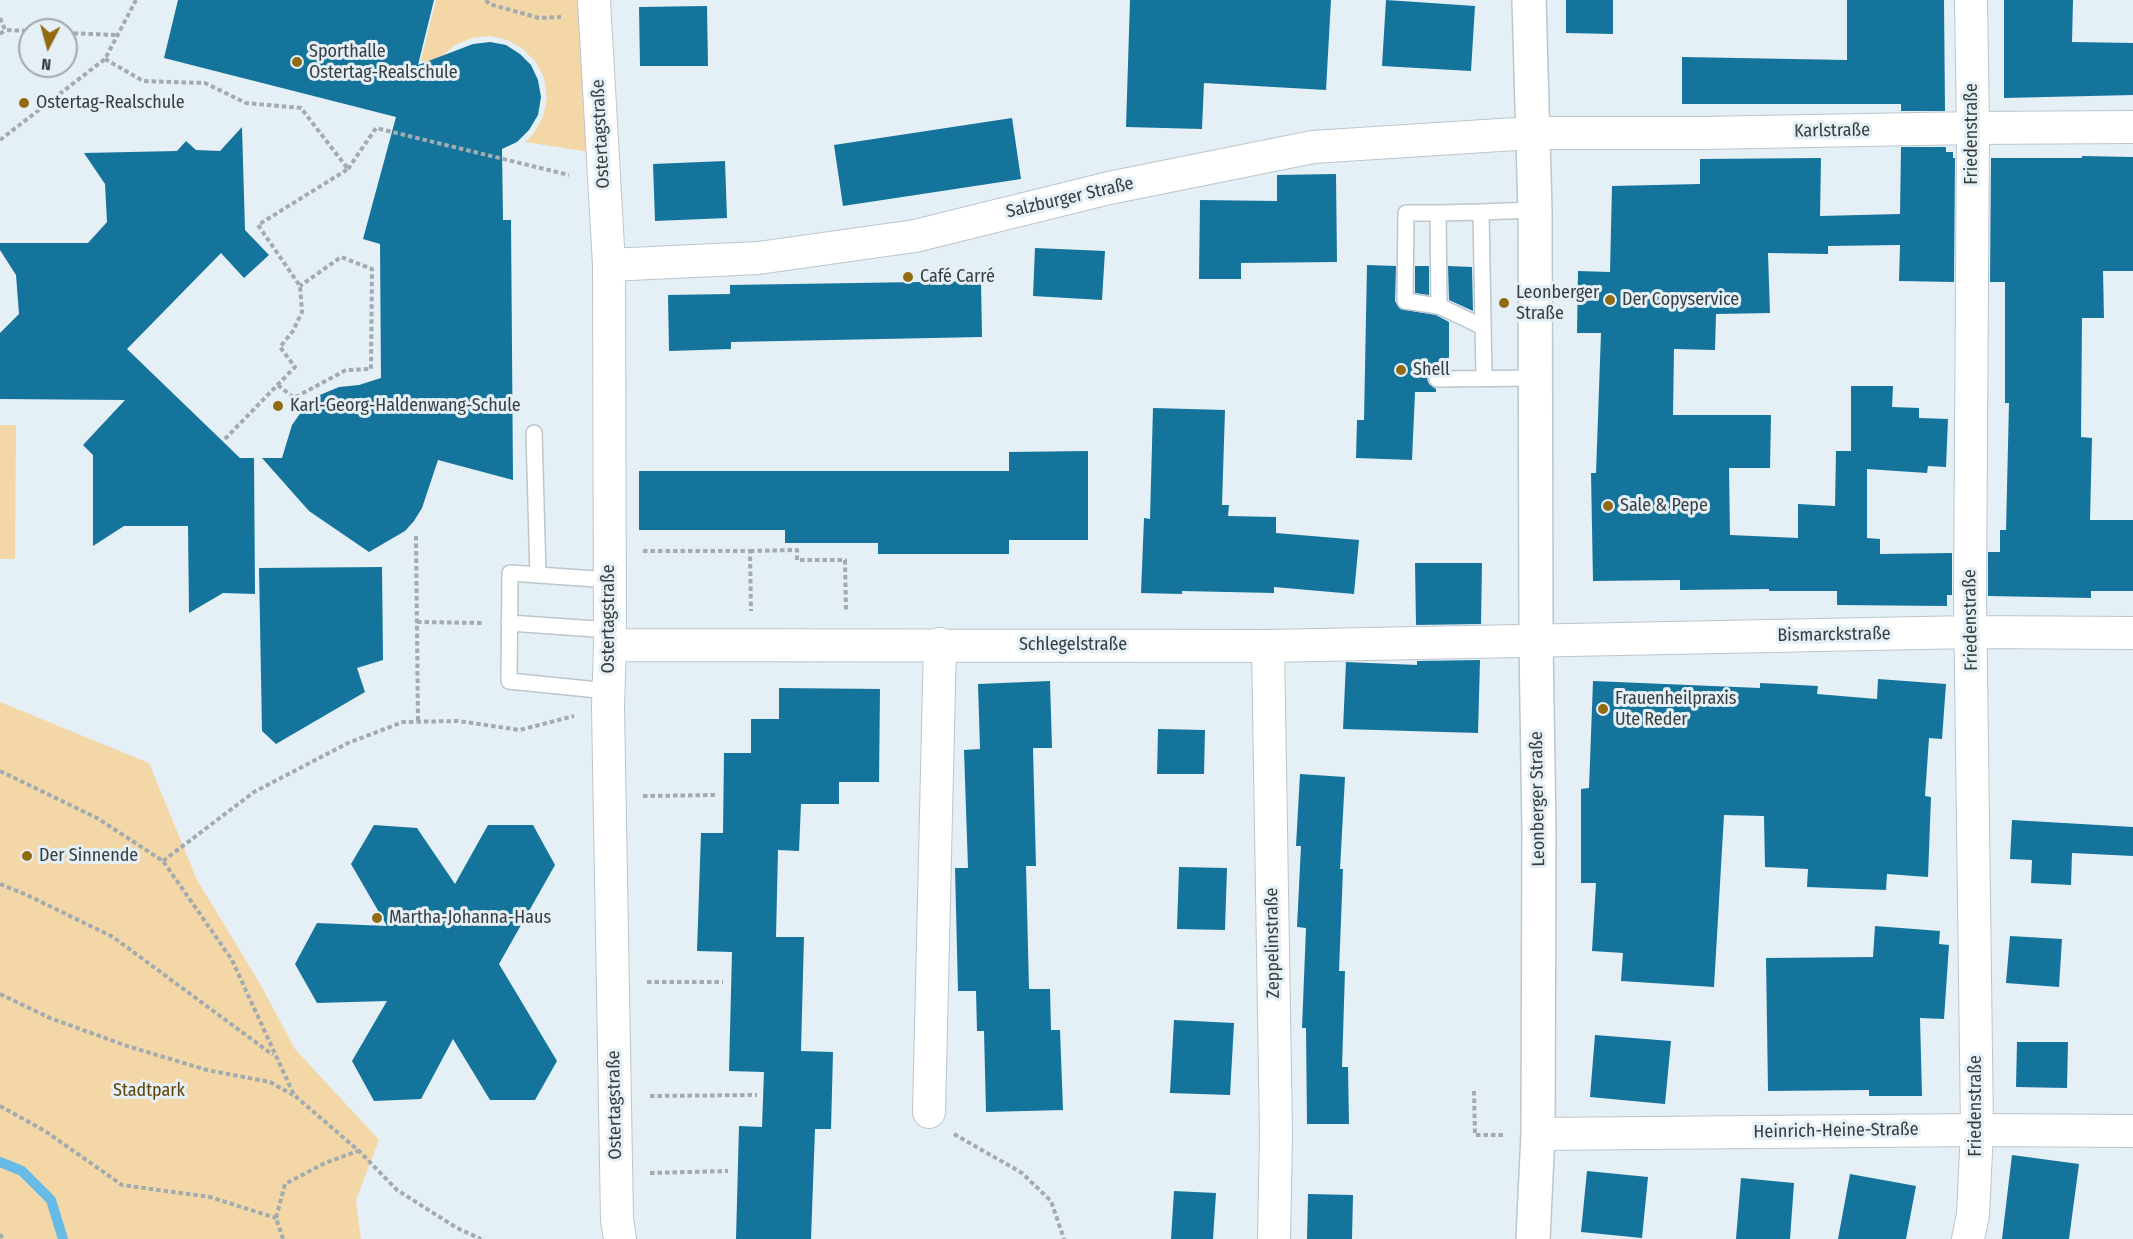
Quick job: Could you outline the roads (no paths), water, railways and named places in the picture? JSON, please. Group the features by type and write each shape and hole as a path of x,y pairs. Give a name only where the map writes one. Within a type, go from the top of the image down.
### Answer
{"street":[{"name":"Leonberger Straße","path":"1529,0 1535,210 1539,831 1538,1134 1533,1239"},
{"name":"Friedenstraße","path":"1968,1239 1973,1215 1977,1130 1971,632 1973,128 1971,0"},
{"name":"Ostertagstraße","path":"595,4 609,265 609,796 617,1219 620,1239"},
{"name":"Karlstraße","path":"1532,133 2133,127"},
{"name":"Salzburger Straße","path":"609,265 758,258 915,236 1109,188 1313,147 1532,133"},
{"name":"Bismarckstraße","path":"1536,641 1971,632 2133,633"},
{"name":"Schlegelstraße","path":"610,637 752,645 1268,646 1536,641"},
{"path":"929,1112 940,644"},
{"name":"Zeppelinstraße","path":"1268,646 1276,1134 1274,1239"},
{"name":"Heinrich-Heine-Straße","path":"1538,1134 2133,1131"}],"lane":[{"path":"1483,327 1439,306 1405,301 1406,213 1535,210"},
{"path":"1481,212 1484,378"},
{"path":"1438,213 1439,306"},
{"path":"1437,379 1537,378"},
{"path":"534,433 538,575"},
{"path":"608,699 509,681 509,623 510,573 538,575 610,566"},
{"path":"509,623 610,637"}],"waterway":[{"path":"0,1162 22,1171 51,1200 63,1239"}],"place":[{"name":"Sporthalle Ostertag-Realschule","path":"297,62"},
{"name":"Ostertag-Realschule","path":"24,103"},
{"name":"Café Carré","path":"908,277"},
{"name":"Der Copyservice","path":"1610,300"},
{"name":"Leonberger Straße","path":"1504,303"},
{"name":"Shell","path":"1401,370"},
{"name":"Karl-Georg-Haldenwang-Schule","path":"278,406"},
{"name":"Sale & Pepe","path":"1608,506"},
{"name":"Frauenheilpraxis Ute Reder","path":"1603,709"},
{"name":"Der Sinnende","path":"27,856"},
{"name":"Martha-Johanna-Haus","path":"377,918"}],"park label":[{"name":"Stadtpark","path":"149,1091"}]}
